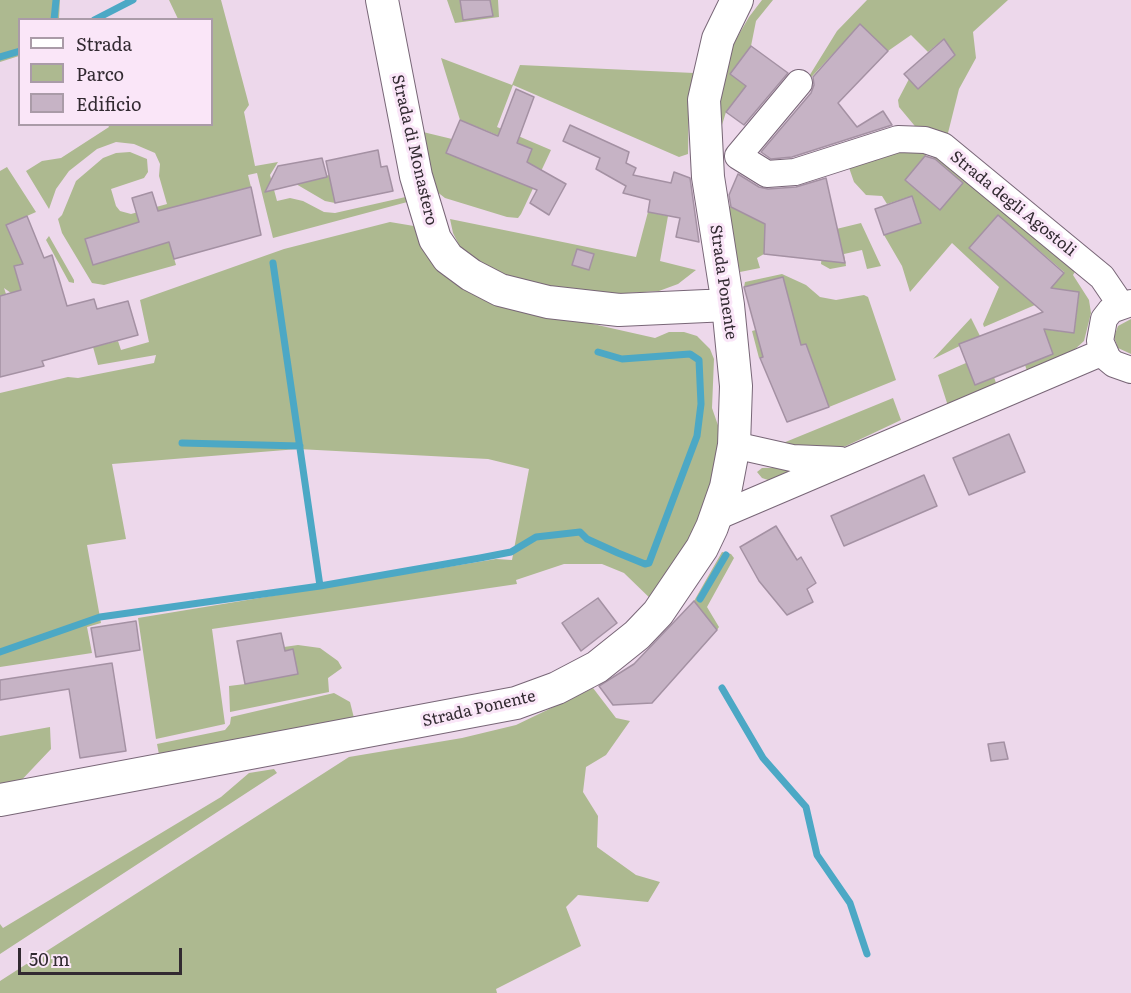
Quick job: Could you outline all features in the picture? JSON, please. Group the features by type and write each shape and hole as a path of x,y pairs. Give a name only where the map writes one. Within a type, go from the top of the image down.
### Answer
{"main road":[{"name":"Strada di Monastero","path":"382,0 416,176 435,239 448,258 471,275 500,290 548,302 619,310 728,305"},
{"name":"Strada Ponente","path":"0,800 516,703 546,692 597,666 654,618 702,548 726,487 734,445 736,387 728,305 708,177 704,100 718,39 737,0"}],"street":[{"name":"Strada degli Agostoli","path":"799,83 738,156 767,174 795,172 898,140 925,140 943,146 1102,277 1126,304 1104,319 1100,341 1103,352"},
{"path":"716,517 1103,352 1114,364 1131,370"},
{"path":"734,445 792,458 824,460 852,458"}],"green space":[{"path":"0,0 60,0 59,18 18,18 18,56 0,62"},
{"path":"169,0 221,0 249,105 244,112 255,166 278,162 270,175 277,201 290,198 303,201 324,212 335,213 410,196 411,201 273,238 257,173 248,175 251,187 160,211 176,265 104,285 92,283 62,233 58,219 62,215 76,181 103,158 116,153 130,152 147,159 148,172 144,178 111,189 116,206 120,211 131,214 167,204 159,176 160,164 155,153 134,144 116,142 97,149 69,171 56,189 49,209 26,171 42,161 61,158 108,126 213,126 213,18 178,18"},
{"path":"447,0 498,0 499,17 455,23"},
{"path":"762,0 773,0 756,21 751,46 730,74 746,86 726,112 722,125 723,156 717,125 722,80 731,48"},
{"path":"867,0 1008,0 973,32 976,58 959,89 947,137 919,131 899,107 898,100 909,79 918,89 955,55 944,39 928,52 911,35 888,51 860,25 803,86 837,31"},
{"path":"441,58 512,85 520,65 694,73 689,97 688,154 679,157 513,85 497,127 551,150 521,214 518,218 507,217 445,198 436,191 423,132 452,139 447,153 518,182 532,149 460,120"},
{"path":"924,146 1076,270 1073,275 1089,300 1091,313 1084,341 1063,360 1028,374 1025,365 1053,354 1043,329 1074,333 1079,293 1051,288 1064,272 998,215 969,248 1035,305 984,327 983,324 999,287 952,243 910,292 902,266 884,235 921,223 912,196 887,204 882,196 866,195 854,182 847,162","holes":["928,153 963,183 940,210 905,180"]},
{"path":"7,167 36,212 27,216 39,259 14,266 25,303 4,288 6,294 0,296 0,171"},
{"path":"329,175 335,203 325,201 296,184"},
{"path":"725,204 765,223 764,254 757,258 760,268 740,272"},
{"path":"648,212 668,216 660,261 696,270 678,284 659,291 612,294 585,294 511,281 479,266 460,247 453,233 450,219 636,257"},
{"path":"390,222 414,226 420,237 544,313 655,338 669,332 684,332 697,336 710,349 714,359 712,408 721,434 707,511 657,605 624,573 602,564 564,564 516,580 517,584 212,629 225,724 156,739 138,618 496,559 512,560 529,469 488,459 298,449 112,464 126,539 87,545 101,623 87,627 92,653 0,667 0,393 68,377 78,378 154,363 156,355 98,365 93,347 118,341 121,350 149,342 140,300 284,249"},
{"path":"861,223 881,266 867,269 862,250 844,254 846,266 830,269 821,264 824,232"},
{"path":"49,236 74,283 69,282 46,240"},
{"path":"782,274 806,285 820,297 836,300 864,295 868,297 896,380 829,407 806,344 759,358 752,331 794,319 783,277 744,287 745,282"},
{"path":"971,318 980,336 933,359"},
{"path":"1131,319 1131,354 1118,348 1114,337 1118,326"},
{"path":"966,363 994,377 997,386 948,406 938,375"},
{"path":"893,398 901,420 846,446 825,452 784,446 783,443"},
{"path":"811,467 771,481 762,478 757,472 762,468"},
{"path":"722,552 731,554 734,558 707,607 719,627 717,630 694,601"},
{"path":"298,645 320,648 338,661 342,668 328,678 329,692 230,712 229,686 245,684 293,649 285,651 284,647"},
{"path":"593,688 616,718 630,721 606,755 586,767 583,792 598,816 597,847 636,875 660,882 648,902 578,895 566,907 581,946 496,989 497,993 0,993 0,981 349,757 462,738 516,725"},
{"path":"334,693 350,702 354,718 160,760 157,744 225,730 230,724 231,717"},
{"path":"50,727 51,749 15,787 0,790 0,736"},
{"path":"274,769 277,773 0,954 0,924 3,928 221,797 249,773"}],"building":[{"path":"460,0 490,0 493,16 463,20"},
{"path":"860,24 888,51 838,103 857,127 883,111 892,125 792,157 771,159 761,152 811,93 814,85 813,77"},
{"path":"944,39 955,55 918,89 904,74"},
{"path":"751,46 788,73 744,125 726,112 746,86 730,74"},
{"path":"516,89 534,97 517,143 532,149 527,162 566,184 549,215 530,203 537,190 446,153 460,120 498,136"},
{"path":"570,125 629,152 626,163 636,168 633,175 671,183 674,172 690,178 699,242 676,237 680,218 648,212 650,200 623,193 626,186 596,169 600,158 563,141"},
{"path":"378,150 381,167 387,166 393,191 335,203 326,161"},
{"path":"925,156 935,159 963,183 940,210 905,180"},
{"path":"322,158 327,177 265,192 278,166"},
{"path":"738,174 759,187 768,189 796,187 826,178 845,263 764,254 765,224 731,207 729,195"},
{"path":"251,187 261,235 174,259 169,242 93,265 85,239 139,222 132,198 152,192 158,211"},
{"path":"912,196 921,223 884,235 875,209"},
{"path":"998,215 1064,273 1051,288 1079,292 1074,333 1044,329 1053,354 975,385 959,344 1043,312 969,248"},
{"path":"27,216 44,258 52,255 67,306 94,299 97,309 128,301 138,335 42,361 44,366 0,377 0,296 21,290 14,266 23,264 6,225"},
{"path":"577,249 594,254 589,270 572,265"},
{"path":"783,277 801,345 806,344 829,407 787,422 760,358 763,357 744,287"},
{"path":"1009,434 1025,472 969,495 953,458"},
{"path":"924,475 937,506 844,546 831,516"},
{"path":"776,526 797,560 801,557 816,583 807,589 813,602 787,615 759,581 740,547"},
{"path":"598,598 617,623 581,651 562,623"},
{"path":"694,601 717,630 652,703 613,705 599,686 634,664"},
{"path":"136,621 140,650 96,657 91,628"},
{"path":"281,633 285,651 293,649 298,674 245,684 237,641"},
{"path":"112,663 126,751 80,758 69,689 0,700 0,680"},
{"path":"1004,742 1008,759 991,761 988,744"}],"waterway":[{"path":"54,18 56,0"},
{"path":"98,18 133,0"},
{"path":"0,57 18,52"},
{"path":"273,263 320,586"},
{"path":"0,652 100,617 320,586 480,558 511,552 536,537 580,532 587,539 618,553 645,564 649,563 697,436 701,404 699,360 690,354 622,359 598,352"},
{"path":"182,443 300,446"},
{"path":"700,599 726,555"},
{"path":"722,688 763,758 806,807 817,855 850,903 867,954"}]}
